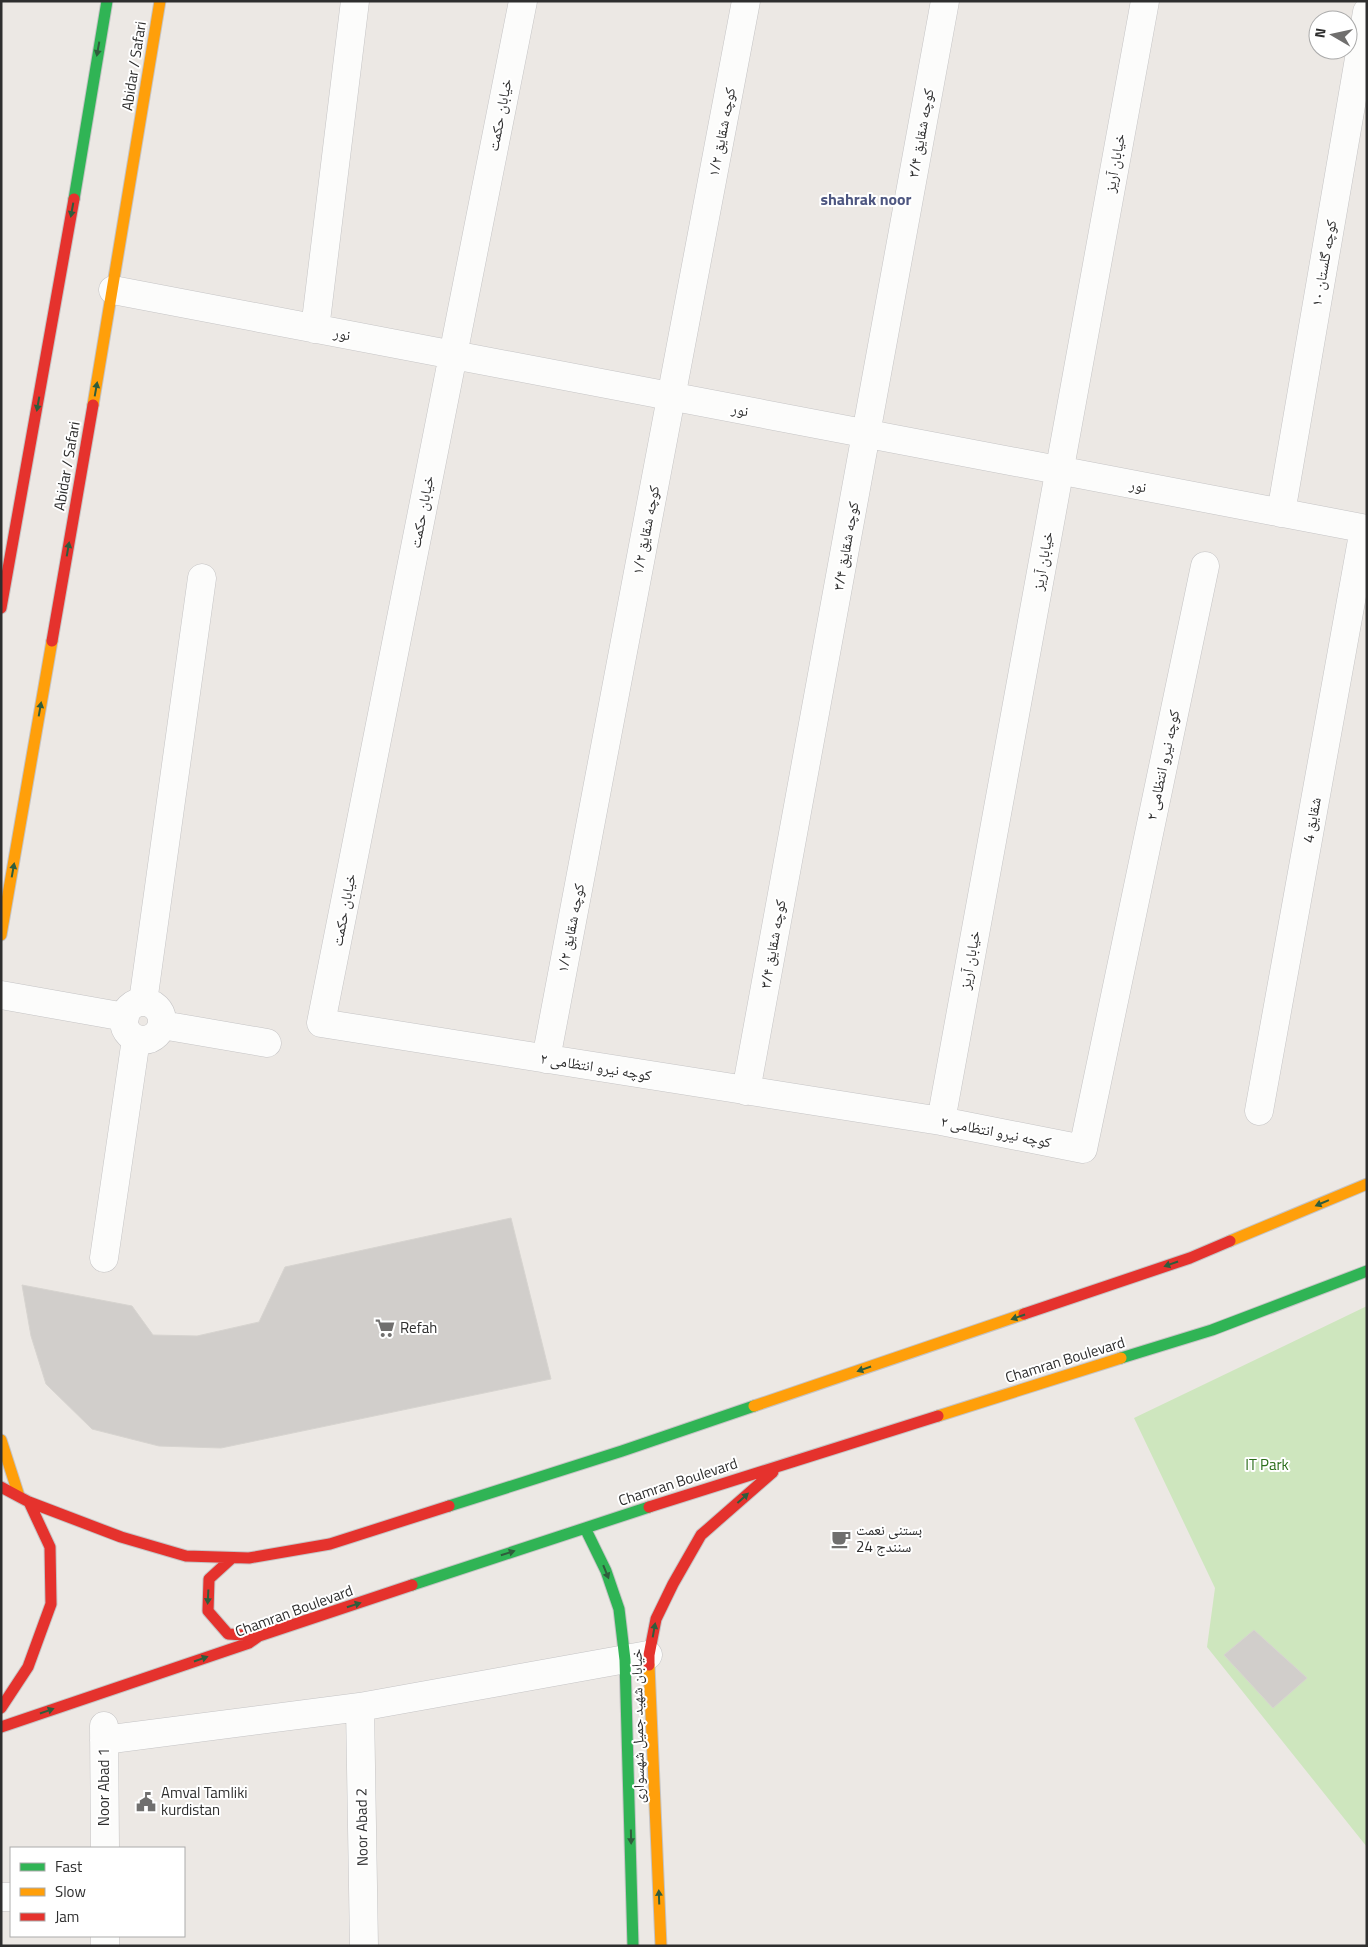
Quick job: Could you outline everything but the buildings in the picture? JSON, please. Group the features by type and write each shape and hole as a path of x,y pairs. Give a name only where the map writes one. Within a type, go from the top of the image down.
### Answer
{"main road":[{"path":"1,608 50,339 106,1"},
{"name":"Abidar / Safari","path":"1,935 113,290 160,1"},
{"path":"1,1487 24,1499 121,1537 186,1556 249,1558 330,1544 612,1454 1190,1258 1367,1184"},
{"name":"Chamran Boulevard","path":"1,1727 249,1643 259,1636 585,1528 1212,1330 1367,1271"},
{"path":"1,1440 6,1448 24,1499 50,1547 51,1604 28,1668 1,1708"},
{"name":"خیابان شهید جمیل شهسواری","path":"633,1946 637,1657 673,1584 701,1536 782,1465"},
{"name":"خیابان شهید جمیل شهسواری","path":"585,1528 606,1571 637,1657 661,1946"},
{"path":"232,1558 209,1579 208,1611 228,1634 259,1636"}],"street":[{"path":"315,329 355,1"},
{"name":"خیابان حکمت","path":"321,1023 523,1"},
{"name":"کوچه شقایق ۱/۲","path":"546,1059 746,1"},
{"name":"کوچه شقایق ۳/۴","path":"746,1091 946,1"},
{"name":"خیابان آریز","path":"941,1121 1145,1"},
{"name":"کوچه گلستان ۱۰","path":"1281,513 1367,12"},
{"name":"نور","path":"113,290 1366,529"},
{"name":"شقایق 4","path":"1259,1111 1366,529"},
{"name":"کوچه نیرو انتظامی ۲","path":"321,1023 941,1121 1082,1149 1205,566"},
{"path":"104,1258 135,1019 202,578"},
{"path":"1,995 135,1019"},
{"path":"135,1019 152,1004 158,1009 162,1017 162,1026 267,1042"},
{"path":"360,1707 637,1657"},
{"name":"Noor Abad 1","path":"105,1847 104,1733 360,1707"},
{"name":"Noor Abad 2","path":"360,1707 364,1946"}],"green space":[{"name":"IT Park","path":"1367,1306 1367,1847 1207,1647 1215,1588 1134,1418"}],"traffic: fast":[{"path":"74,199 107,1"},
{"path":"1121,1358 1212,1330 1367,1271"},
{"path":"449,1506 622,1451 754,1406"},
{"path":"412,1585 649,1507"},
{"path":"585,1528 606,1571 619,1609 625,1660 633,1946"}],"traffic: slow":[{"path":"93,405 160,1"},
{"path":"1,935 52,641"},
{"path":"1230,1241 1367,1184"},
{"path":"754,1406 1024,1314"},
{"path":"938,1416 1121,1358"},
{"path":"1,1440 19,1496"},
{"path":"649,1665 661,1946"}],"traffic: jam":[{"path":"1,608 74,199"},
{"path":"52,641 93,405"},
{"path":"1024,1314 1190,1258 1230,1241"},
{"path":"649,1507 938,1416"},
{"path":"649,1665 649,1655 656,1619 673,1584 701,1535 773,1472"},
{"path":"1,1487 29,1502 50,1547 51,1604 28,1667 1,1708"},
{"path":"29,1502 121,1537 186,1556 249,1558 330,1544 449,1506"},
{"path":"232,1558 209,1579 208,1611 228,1634 259,1636"},
{"path":"1,1727 249,1643 259,1636 412,1585"}],"place":[{"name":"Refah","path":"385,1328"},
{"name":"بستنی نعمت سنندج 24","path":"841,1539"},
{"name":"Amval Tamliki kurdistan","path":"146,1802"}],"district":[{"name":"shahrak noor","path":"866,199"}]}
